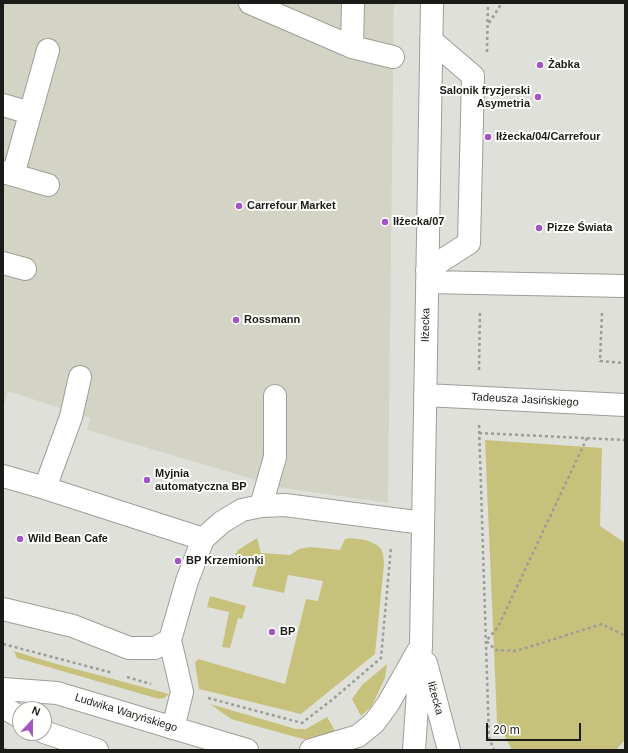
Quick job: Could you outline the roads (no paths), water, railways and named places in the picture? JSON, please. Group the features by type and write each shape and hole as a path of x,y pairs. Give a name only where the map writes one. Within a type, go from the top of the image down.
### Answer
{"street":[{"path":"250,3 352,47 393,57"},
{"path":"352,47 353,3"},
{"name":"Iłżecka","path":"414,750 421,646 432,3"},
{"path":"427,276 469,243 473,76 432,40"},
{"path":"48,50 30,113 8,174 48,185"},
{"path":"3,105 30,113"},
{"path":"3,263 25,269"},
{"path":"427,276 480,283 625,286"},
{"path":"45,488 71,416 80,378"},
{"path":"261,506 275,457 275,396"},
{"name":"Tadeusza Jasińskiego","path":"425,396 625,405"},
{"path":"3,476 203,539"},
{"path":"173,728 182,692 170,640 187,581 203,539 222,522 242,510 261,506 285,505 423,523"},
{"path":"3,609 72,626 129,648 155,648 170,640"},
{"path":"311,750 358,736 374,722 388,704 421,646"},
{"name":"Iłżecka","path":"421,646 450,750"},
{"name":"Ludwika Waryńskiego","path":"3,689 57,693 247,750"},
{"path":"3,707 12,712"},
{"path":"52,735 98,750"}],"place":[{"name":"Żabka","path":"540,65"},
{"name":"Salonik fryzjerski Asymetria","path":"538,97"},
{"name":"Iłżecka/04/Carrefour","path":"488,137"},
{"name":"Carrefour Market","path":"239,206"},
{"name":"Iłżecka/07","path":"385,222"},
{"name":"Pizze Świata","path":"539,228"},
{"name":"Rossmann","path":"236,320"},
{"name":"Myjnia automatyczna BP","path":"147,480"},
{"name":"Wild Bean Cafe","path":"20,539"},
{"name":"BP Krzemionki","path":"178,561"},
{"name":"BP","path":"272,632"}]}
